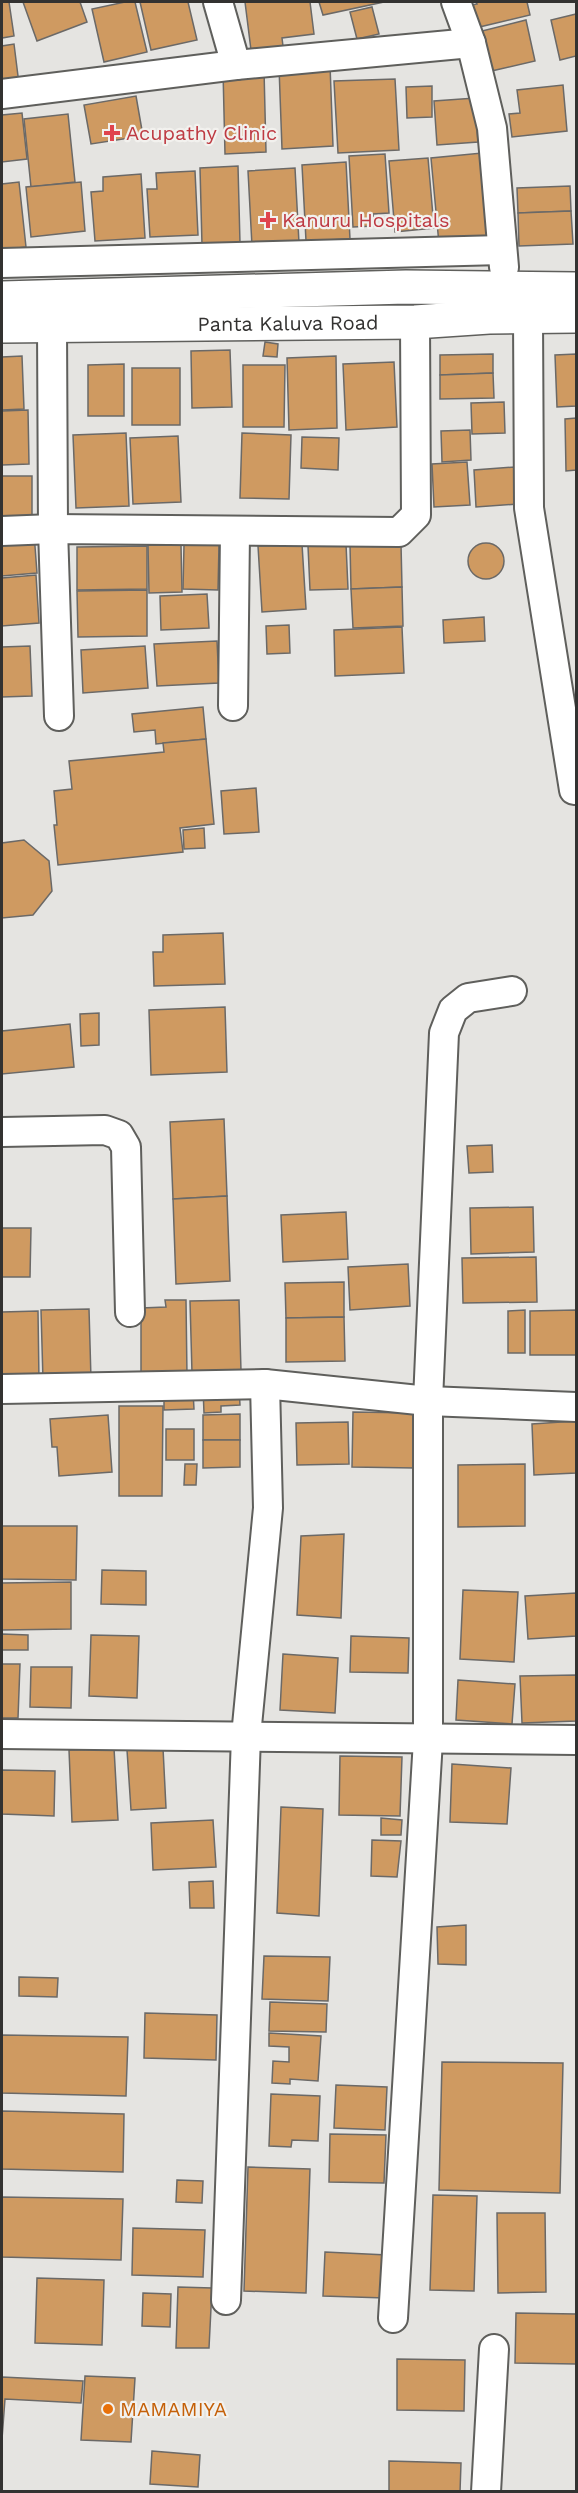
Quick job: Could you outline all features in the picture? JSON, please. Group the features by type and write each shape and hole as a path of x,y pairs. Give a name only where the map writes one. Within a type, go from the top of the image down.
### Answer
{"street":[{"path":"218,2 236,65"},
{"path":"456,2 471,43 492,128 507,288"},
{"path":"2,94 236,65 471,43"},
{"path":"2,263 502,250"},
{"name":"Panta Kaluva Road","path":"2,298 406,287 576,288"},
{"name":"Panta Kaluva Road","path":"2,326 415,322 576,316"},
{"path":"528,317 529,508 574,790"},
{"path":"2,531 399,532 416,515 415,322"},
{"path":"52,326 53,530 59,716"},
{"path":"233,706 236,532"},
{"path":"393,2318 428,1740 428,1401 444,1033 453,1010 468,998 512,991"},
{"path":"2,1132 105,1130 119,1136 126,1147 130,1312"},
{"path":"226,2300 246,1736 268,1508 265,1384"},
{"path":"2,1389 265,1384 428,1401 576,1407"},
{"path":"2,1734 576,1740"},
{"path":"486,2492 494,2349"}],"building":[{"path":"2,2 9,2 14,36 2,38"},
{"path":"23,2 80,2 87,22 37,41"},
{"path":"135,2 147,52 104,62 92,9"},
{"path":"140,2 188,2 197,40 151,50"},
{"path":"245,2 310,2 314,34 282,38 284,54 252,58"},
{"path":"319,2 384,2 323,15"},
{"path":"476,2 527,2 530,15 471,29 467,6 477,4"},
{"path":"372,7 379,34 357,39 350,12"},
{"path":"576,14 576,56 560,60 551,20"},
{"path":"526,20 535,61 487,72 478,32"},
{"path":"14,44 19,84 2,86 2,46"},
{"path":"330,65 333,146 282,149 279,67"},
{"path":"264,70 266,152 225,154 223,71"},
{"path":"395,79 399,150 338,153 334,81"},
{"path":"563,85 567,131 512,137 509,114 520,113 517,90"},
{"path":"432,86 432,117 407,118 406,87"},
{"path":"136,96 143,136 91,144 84,105"},
{"path":"475,98 478,142 437,145 434,101"},
{"path":"22,113 27,159 2,162 2,115"},
{"path":"68,114 75,182 31,187 24,119"},
{"path":"482,153 491,238 439,244 431,158"},
{"path":"385,154 389,213 373,214 374,226 353,227 349,156"},
{"path":"428,158 434,228 395,232 389,161"},
{"path":"346,162 350,239 306,241 302,165"},
{"path":"238,166 240,243 202,245 200,168"},
{"path":"295,168 299,243 252,246 248,171"},
{"path":"195,171 198,235 150,237 147,189 157,189 156,173"},
{"path":"141,174 145,238 95,241 91,192 103,191 103,177"},
{"path":"19,182 26,247 2,250 2,184"},
{"path":"81,182 85,231 31,237 26,187"},
{"path":"570,186 571,211 518,213 517,188"},
{"path":"571,211 573,244 519,246 518,213"},
{"path":"265,342 278,344 277,357 263,356"},
{"path":"230,350 232,407 192,408 191,351"},
{"path":"493,354 493,373 440,375 440,355"},
{"path":"576,354 576,406 557,407 555,355"},
{"path":"22,356 24,409 2,410 2,357"},
{"path":"336,356 337,428 289,430 287,358"},
{"path":"394,362 397,427 346,430 343,364"},
{"path":"124,364 124,416 88,416 88,365"},
{"path":"243,365 285,365 284,427 243,427"},
{"path":"132,368 180,368 180,425 132,425"},
{"path":"493,373 494,398 440,399 440,375"},
{"path":"504,402 505,433 472,434 471,403"},
{"path":"28,410 29,464 2,465 2,411"},
{"path":"576,418 576,470 566,471 565,419"},
{"path":"470,430 471,460 442,462 441,431"},
{"path":"126,433 129,506 76,508 73,435"},
{"path":"242,433 291,435 289,499 240,498"},
{"path":"178,436 181,502 133,504 130,438"},
{"path":"302,437 339,438 338,470 301,468"},
{"path":"467,462 470,505 434,507 432,464"},
{"path":"515,467 518,504 476,507 474,470"},
{"path":"2,476 32,476 32,525 2,526"},
{"path":"34,533 37,573 2,576 2,535"},
{"path":"486,543 499,548 504,561 499,574 486,579 473,574 468,561 473,548"},
{"path":"302,544 306,609 262,612 258,546"},
{"path":"346,544 348,589 310,590 308,546"},
{"path":"401,544 402,587 351,589 350,545"},
{"path":"148,545 181,545 182,592 149,593"},
{"path":"184,545 219,545 218,590 183,589"},
{"path":"147,546 147,589 77,590 77,547"},
{"path":"36,575 39,623 2,626 2,578"},
{"path":"402,587 403,626 353,628 351,589"},
{"path":"147,590 147,636 78,637 77,591"},
{"path":"207,594 209,628 161,630 160,596"},
{"path":"484,617 485,641 444,643 443,620"},
{"path":"289,625 290,653 267,654 266,626"},
{"path":"402,627 404,673 335,676 334,630"},
{"path":"217,641 219,683 157,686 154,644"},
{"path":"30,646 32,696 2,697 2,647"},
{"path":"145,646 148,688 83,693 81,650"},
{"path":"203,707 206,739 156,744 155,730 134,732 132,714"},
{"path":"206,739 214,824 180,828 183,852 58,865 54,825 57,825 54,791 72,789 69,761 164,752 163,743"},
{"path":"256,788 259,832 224,834 221,791"},
{"path":"204,828 205,848 184,849 183,830"},
{"path":"24,840 49,861 52,891 33,915 2,918 2,843"},
{"path":"223,933 225,984 154,986 153,952 163,952 163,935"},
{"path":"225,1007 227,1072 151,1075 149,1010"},
{"path":"99,1013 99,1045 81,1046 80,1014"},
{"path":"70,1024 74,1067 2,1074 2,1031"},
{"path":"224,1119 227,1196 173,1199 170,1122"},
{"path":"492,1145 493,1172 469,1173 467,1146"},
{"path":"227,1196 230,1281 176,1284 173,1199"},
{"path":"533,1207 534,1252 471,1254 470,1208"},
{"path":"346,1212 348,1259 283,1262 281,1215"},
{"path":"2,1228 31,1228 30,1277 2,1277"},
{"path":"536,1257 537,1302 463,1303 462,1258"},
{"path":"408,1264 410,1306 350,1310 348,1267"},
{"path":"344,1282 344,1317 286,1318 285,1283"},
{"path":"165,1300 186,1300 187,1376 141,1377 141,1308 166,1307"},
{"path":"239,1300 241,1371 192,1373 190,1301"},
{"path":"89,1309 91,1379 43,1380 41,1310"},
{"path":"525,1310 525,1353 508,1353 508,1311"},
{"path":"576,1310 576,1355 530,1355 530,1311"},
{"path":"38,1311 39,1381 2,1381 2,1312"},
{"path":"344,1317 345,1361 286,1362 286,1318"},
{"path":"239,1387 240,1405 221,1406 221,1412 204,1413 203,1388"},
{"path":"193,1391 194,1409 164,1410 164,1392"},
{"path":"119,1406 163,1406 162,1496 119,1496"},
{"path":"353,1412 415,1413 415,1468 352,1467"},
{"path":"240,1414 240,1440 203,1440 203,1415"},
{"path":"108,1415 112,1472 59,1476 57,1447 52,1447 50,1419"},
{"path":"576,1421 576,1473 534,1475 532,1424"},
{"path":"348,1422 349,1464 297,1465 296,1423"},
{"path":"166,1429 194,1429 194,1460 166,1460"},
{"path":"203,1440 240,1440 240,1467 203,1468"},
{"path":"185,1464 197,1464 196,1485 184,1485"},
{"path":"525,1464 525,1526 458,1527 458,1465"},
{"path":"2,1526 77,1526 76,1580 2,1579"},
{"path":"344,1534 341,1618 297,1615 301,1536"},
{"path":"102,1570 146,1571 146,1605 101,1604"},
{"path":"71,1582 71,1629 2,1630 2,1583"},
{"path":"463,1590 518,1592 514,1662 460,1659"},
{"path":"576,1593 576,1636 528,1639 525,1596"},
{"path":"2,1634 28,1635 28,1650 2,1650"},
{"path":"91,1635 139,1636 137,1698 89,1696"},
{"path":"351,1636 409,1638 408,1673 350,1672"},
{"path":"283,1654 338,1658 335,1713 280,1710"},
{"path":"2,1664 20,1664 18,1718 2,1718"},
{"path":"31,1667 72,1667 71,1708 30,1707"},
{"path":"576,1675 576,1721 522,1723 520,1676"},
{"path":"458,1680 515,1684 512,1724 456,1720"},
{"path":"114,1748 118,1820 72,1822 69,1750"},
{"path":"163,1748 166,1808 131,1810 127,1750"},
{"path":"340,1756 402,1757 400,1816 339,1815"},
{"path":"452,1764 511,1768 507,1824 450,1822"},
{"path":"2,1770 55,1771 54,1816 2,1814"},
{"path":"281,1807 323,1809 319,1916 277,1913"},
{"path":"381,1818 402,1820 401,1835 381,1835"},
{"path":"213,1820 216,1867 153,1870 151,1823"},
{"path":"372,1840 401,1841 397,1877 371,1876"},
{"path":"213,1881 214,1908 190,1908 189,1882"},
{"path":"466,1925 466,1965 438,1964 437,1927"},
{"path":"264,1956 330,1957 328,2001 262,1999"},
{"path":"19,1977 58,1978 57,1997 19,1996"},
{"path":"270,2002 327,2004 326,2032 269,2031"},
{"path":"145,2013 217,2015 216,2060 144,2058"},
{"path":"269,2033 321,2036 318,2081 290,2079 290,2084 272,2083 273,2061 289,2062 289,2047 269,2046"},
{"path":"2,2035 128,2037 126,2096 2,2093"},
{"path":"442,2062 563,2063 560,2193 439,2190"},
{"path":"336,2085 387,2087 385,2130 334,2128"},
{"path":"271,2094 320,2096 318,2141 292,2140 291,2147 269,2146"},
{"path":"2,2111 124,2114 123,2172 2,2169"},
{"path":"330,2134 386,2135 384,2183 329,2182"},
{"path":"248,2167 310,2169 306,2293 244,2291"},
{"path":"177,2180 203,2181 202,2203 176,2202"},
{"path":"433,2195 477,2196 474,2291 430,2290"},
{"path":"2,2197 123,2199 121,2260 2,2257"},
{"path":"497,2213 545,2213 546,2292 498,2293"},
{"path":"133,2228 205,2230 203,2277 132,2275"},
{"path":"325,2252 387,2255 385,2298 323,2296"},
{"path":"37,2278 104,2280 102,2345 35,2343"},
{"path":"178,2287 212,2288 209,2348 176,2348"},
{"path":"143,2293 171,2294 170,2327 142,2326"},
{"path":"516,2313 576,2314 576,2364 515,2363"},
{"path":"397,2359 465,2360 464,2411 397,2410"},
{"name":"MAMAMIYA","path":"85,2376 135,2378 131,2442 81,2440"},
{"path":"2,2377 83,2381 81,2403 5,2399 2,2439"},
{"path":"152,2451 200,2455 198,2487 150,2484"},
{"path":"389,2461 461,2463 460,2492 389,2492"}],"place":[{"name":"Acupathy Clinic","path":"112,133"},
{"name":"Kanuru Hospitals","path":"268,220"},
{"name":"MAMAMIYA","path":"108,2409"}]}
